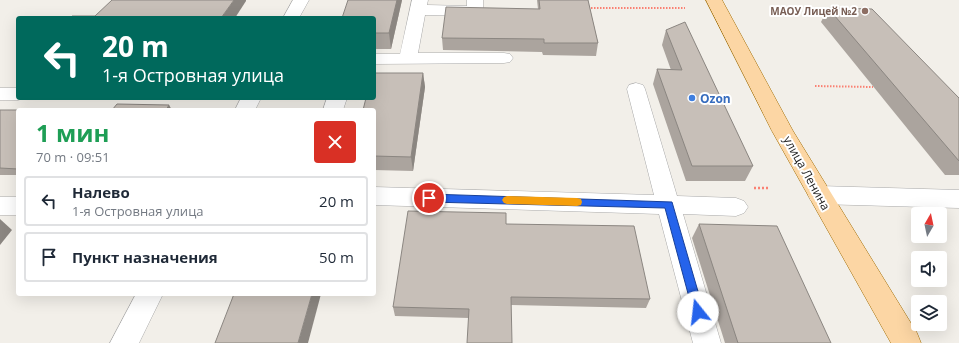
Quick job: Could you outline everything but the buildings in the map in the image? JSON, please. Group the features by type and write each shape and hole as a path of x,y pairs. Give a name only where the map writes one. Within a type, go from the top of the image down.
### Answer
{"main road":[{"name":"улица Ленина","path":"714,0 737,48 819,195 907,343"}],"street":[{"path":"293,16 301,0"},
{"path":"408,59 419,5 474,11 475,0"},
{"path":"376,59 504,58"},
{"path":"636,89 707,343"},
{"path":"0,94 16,94"},
{"path":"819,195 959,199"},
{"path":"376,196 736,207"},
{"path":"0,206 16,206"},
{"path":"124,343 149,296"}],"path":[{"path":"585,8 685,8"},
{"path":"815,86 873,86"}],"slow traffic":[{"path":"507,200 577,202"}],"place":[{"name":"МАОУ Лицей №2","path":"865,11"},
{"name":"Ozon","path":"692,98"}],"route":[{"path":"429,198 668,204 698,312"}]}
